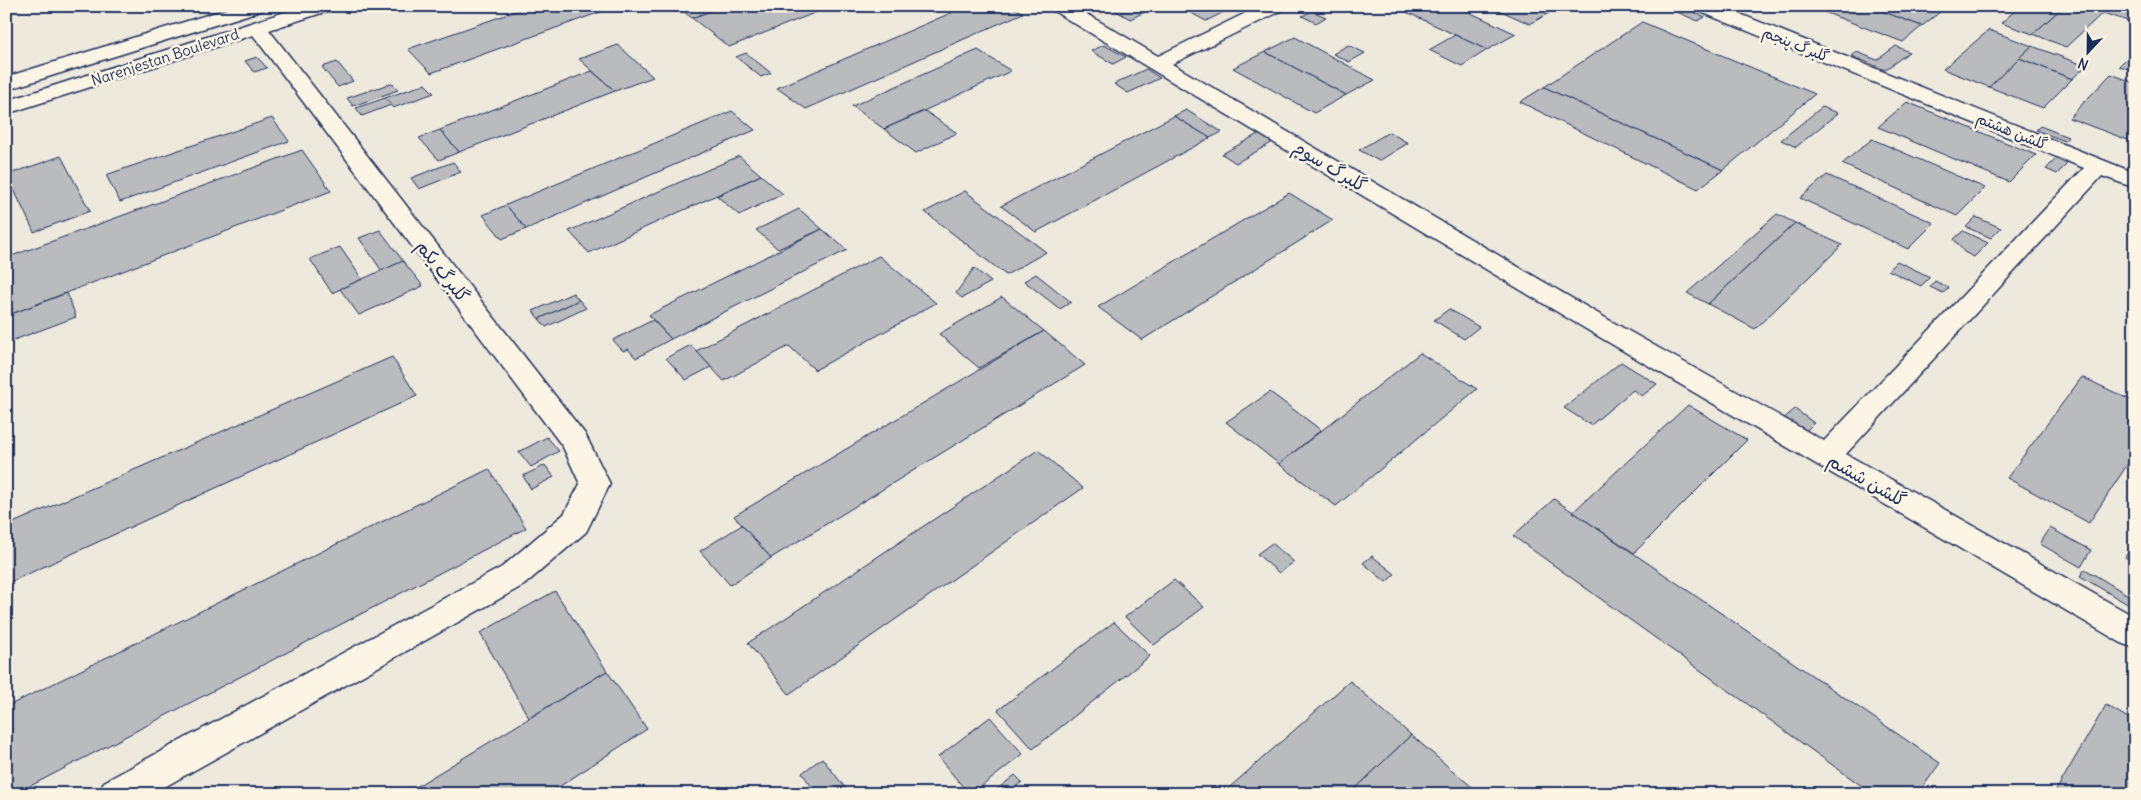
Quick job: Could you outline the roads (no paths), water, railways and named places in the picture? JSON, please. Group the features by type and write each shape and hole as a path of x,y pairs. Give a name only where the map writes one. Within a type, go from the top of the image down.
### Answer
{"street":[{"name":"Narenjestan Boulevard","path":"6,84 256,17 324,6"},
{"name":"گلبرگ سوم","path":"1059,6 1600,326"},
{"path":"1157,64 1276,6"},
{"name":"گلبرگ پنجم","path":"1702,6 1890,81"},
{"name":"Narenjestan Boulevard","path":"6,108 256,17"},
{"name":"گلبرگ یکم","path":"117,794 513,576 575,523 595,484 575,442 256,17"},
{"name":"گلشن هشتم","path":"1890,81 2135,181"},
{"path":"1827,456 2098,166"},
{"name":"گلشن ششم","path":"1600,326 2135,634"}]}
